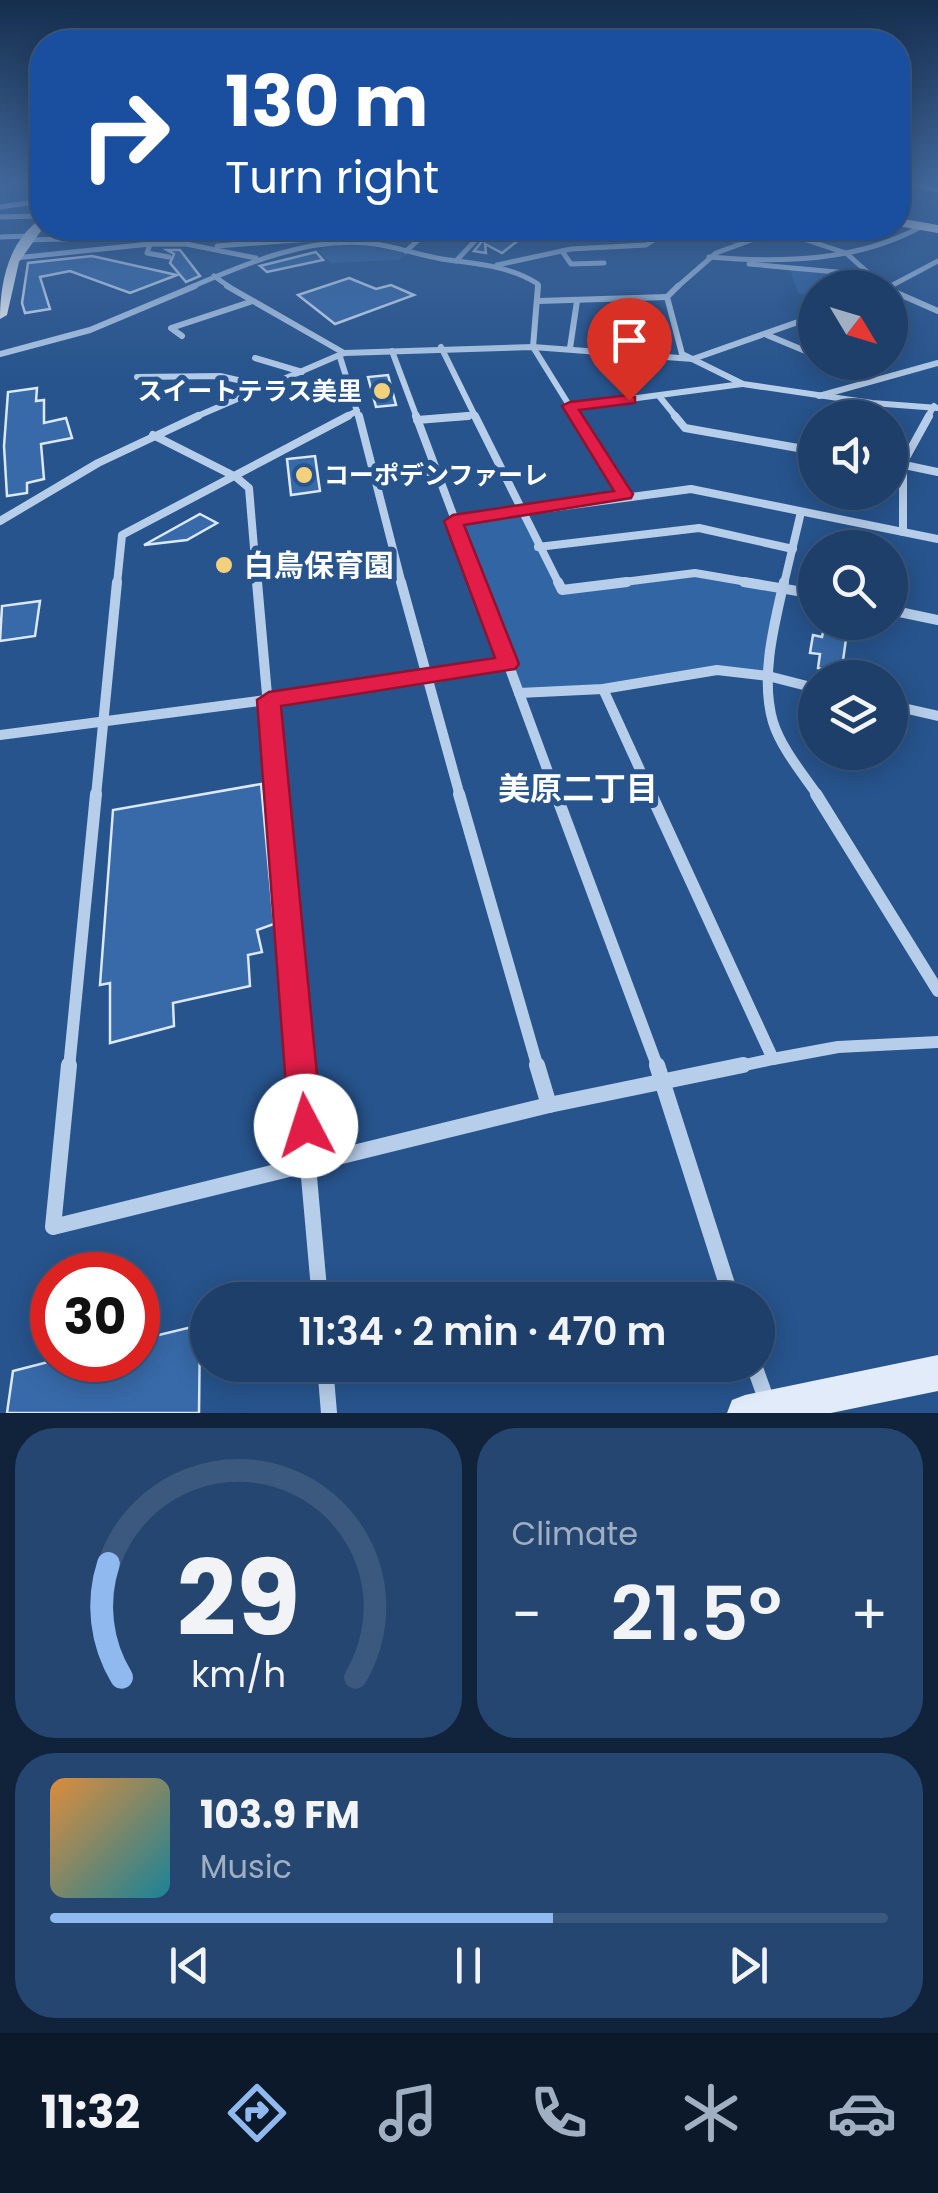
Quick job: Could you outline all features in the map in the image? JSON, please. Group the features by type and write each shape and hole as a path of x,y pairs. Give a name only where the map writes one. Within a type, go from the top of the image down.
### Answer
{"main road":[{"path":"0,316 19,251"},
{"path":"762,1411 938,1374"}],"street":[{"path":"14,258 83,251"},
{"path":"147,251 169,258"},
{"path":"221,251 260,259"},
{"path":"0,354 71,340 214,276 260,259 303,251"},
{"path":"406,251 491,266 538,284 533,347 625,494"},
{"path":"456,261 465,251"},
{"path":"491,266 562,251 571,264 604,263"},
{"path":"538,300 667,297 717,251"},
{"path":"840,251 865,270"},
{"path":"724,259 856,251"},
{"path":"708,257 806,270"},
{"path":"908,277 938,261"},
{"path":"214,276 250,302 342,355 426,679 549,1105"},
{"path":"667,297 682,354 744,384 818,396 936,406 908,454"},
{"path":"908,298 938,312"},
{"path":"570,348 577,301"},
{"path":"182,336 170,328 250,302"},
{"path":"0,521 154,435 342,355 441,346 533,347 693,359 798,322"},
{"path":"767,334 798,348"},
{"path":"441,346 518,509 562,590 695,573 798,591"},
{"path":"392,351 663,1081 726,1282"},
{"path":"255,358 302,372"},
{"path":"908,371 938,363"},
{"path":"137,377 197,374 270,387"},
{"path":"818,396 873,380"},
{"path":"570,406 744,384"},
{"path":"659,396 686,428 798,448"},
{"path":"357,410 122,534 52,1227 309,1162 663,1081 838,1046 938,1042"},
{"path":"417,420 474,415"},
{"path":"154,435 236,477 249,488 319,1282"},
{"path":"908,464 938,472"},
{"path":"374,478 435,470"},
{"path":"453,521 625,494 691,490 893,530"},
{"path":"802,512 783,588 768,676 767,708 774,726 938,991"},
{"path":"538,547 699,528 793,548"},
{"path":"908,533 938,539"},
{"path":"908,614 938,620"},
{"path":"0,735 426,679 508,664"},
{"path":"519,693 603,690 717,670 798,684"},
{"path":"603,690 773,1059"},
{"path":"908,709 938,716"},
{"path":"326,1382 328,1413"},
{"path":"757,1382 762,1411"}],"shaded area":[{"path":"319,252 408,254 398,260 331,263"},
{"path":"790,269 801,270 798,270 798,293"},
{"path":"519,509 562,590 695,573 783,587 768,676 717,670 603,689 519,693 453,521"}],"building":[{"path":"169,251 181,251 200,276 186,282 170,263 174,254"},
{"path":"316,252 323,260 267,272 260,266"},
{"path":"92,256 177,275 130,293 70,271 40,277 50,309 25,313 22,303 28,263"},
{"path":"349,278 376,289 391,285 414,295 335,324 298,295"},
{"name":"スイートテラス美里","path":"388,375 396,405 376,407 368,377"},
{"path":"37,388 36,401 44,400 44,423 66,418 72,438 41,444 44,479 27,483 27,493 7,496 4,446 8,392"},
{"name":"コーポデンファーレ","path":"315,456 320,491 291,495 287,459"},
{"path":"200,514 217,523 187,540 144,545"},
{"path":"40,601 35,636 0,641 2,606"},
{"path":"812,640 846,640 843,660 819,660 820,654 810,653"},
{"path":"261,784 274,924 257,930 262,952 248,955 250,986 173,1003 174,1026 110,1043 110,983 100,985 113,810"},
{"path":"190,1327 190,1382 199,1382 199,1413 7,1413 13,1371 30,1367 30,1382 160,1382 160,1335"}],"place":[{"name":"スイートテラス美里","path":"382,391"},
{"name":"コーポデンファーレ","path":"304,475"},
{"name":"白鳥保育園","path":"224,565"}],"district":[{"name":"美原二丁目","path":"578,788"}],"route":[{"path":"306,1126 269,700 508,664 453,521 625,494 570,406 629,400"}]}
